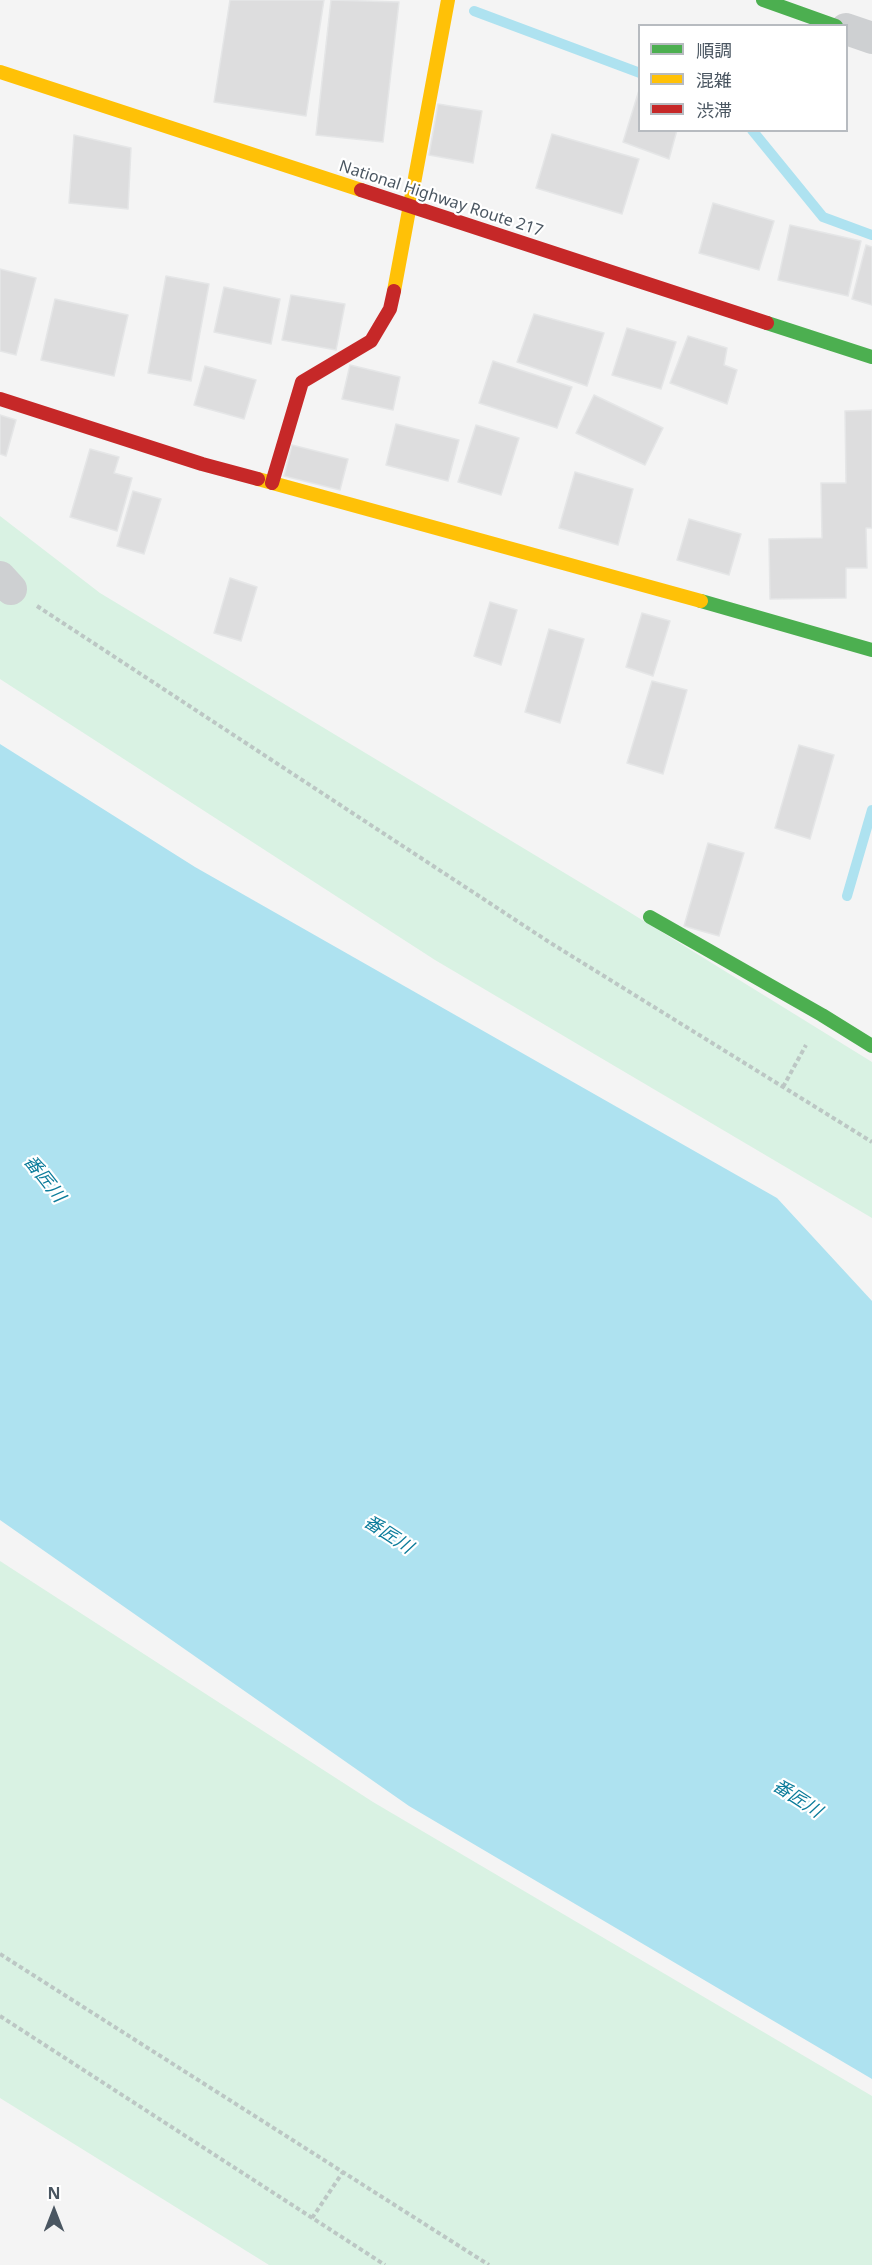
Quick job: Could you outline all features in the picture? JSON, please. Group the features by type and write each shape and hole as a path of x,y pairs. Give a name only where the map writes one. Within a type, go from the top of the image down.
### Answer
{"main road":[{"path":"272,483 302,382 371,341 390,309 448,0"},
{"path":"763,0 830,24"},
{"name":"National Highway Route 217","path":"0,72 872,357"},
{"path":"0,399 202,464 814,632 872,650"},
{"path":"650,917 872,1046"}],"street":[{"path":"848,30 872,38"}],"path":[{"path":"4,582 549,942 872,1142"},
{"path":"783,1087 822,1015"},
{"path":"0,1954 489,2265"},
{"path":"0,2016 385,2265"},
{"path":"312,2218 343,2172"}],"green space":[{"path":"0,516 100,593 626,910 872,1062 872,1218 435,960 0,679"},
{"path":"0,1561 373,1802 872,2096 872,2265 269,2265 0,2098"}],"water":[{"name":"番匠川","path":"0,744 195,867 777,1198 872,1301 872,2079 409,1806 0,1520"}],"building":[{"path":"230,0 324,0 306,116 214,102"},
{"path":"331,0 399,2 383,142 316,135"},
{"path":"638,93 638,132 676,132 669,159 623,142"},
{"path":"438,104 482,111 473,163 429,155"},
{"path":"552,134 639,159 622,214 536,188"},
{"path":"74,135 131,148 128,209 69,203"},
{"path":"713,203 774,221 759,270 699,253"},
{"path":"790,225 861,241 848,296 778,280"},
{"path":"866,245 872,247 872,305 852,299"},
{"path":"0,269 36,278 16,355 0,351"},
{"path":"166,276 209,284 191,381 148,373"},
{"path":"224,287 280,299 271,344 214,332"},
{"path":"291,295 345,304 336,350 282,340"},
{"path":"55,299 128,315 114,376 41,360"},
{"path":"534,314 604,333 587,386 517,362"},
{"path":"627,328 676,342 661,389 612,375"},
{"path":"688,336 727,348 724,365 737,370 727,404 670,383"},
{"path":"493,361 572,387 557,428 479,403"},
{"path":"350,365 400,377 393,410 342,399"},
{"path":"205,366 256,380 244,419 194,405"},
{"path":"594,395 663,428 645,465 576,433"},
{"path":"872,410 872,528 866,528 867,568 846,568 846,598 770,599 769,539 822,538 821,483 846,483 845,411"},
{"path":"0,415 16,420 6,456 0,454"},
{"path":"396,424 459,440 448,481 386,465"},
{"path":"476,425 519,438 501,495 458,482"},
{"path":"292,445 348,459 340,490 284,476"},
{"path":"90,449 119,457 114,473 132,478 117,531 70,517"},
{"path":"575,472 633,489 618,545 559,528"},
{"path":"133,491 161,499 144,554 117,546"},
{"path":"689,519 741,534 729,575 677,560"},
{"path":"230,578 257,587 241,641 214,633"},
{"path":"490,602 517,610 501,665 474,656"},
{"path":"642,613 670,621 653,676 626,667"},
{"path":"549,629 584,639 560,723 525,712"},
{"path":"652,681 687,690 663,774 627,763"},
{"path":"799,745 834,755 810,839 775,828"},
{"path":"708,843 744,853 719,936 684,926"}],"waterway":[{"path":"474,11 638,72"},
{"path":"754,132 823,217 872,235"},
{"path":"847,896 872,810"}],"traffic: fast":[{"path":"763,0 830,24"},
{"path":"767,323 872,357"},
{"path":"701,601 872,650"},
{"path":"650,917 872,1046"}],"traffic: slow":[{"path":"394,291 448,0"},
{"path":"0,72 361,190"},
{"path":"258,479 701,601"}],"traffic: jam":[{"path":"361,190 767,323"},
{"path":"272,483 302,382 371,341 390,309 394,291"},
{"path":"0,399 202,464 258,479"}]}
